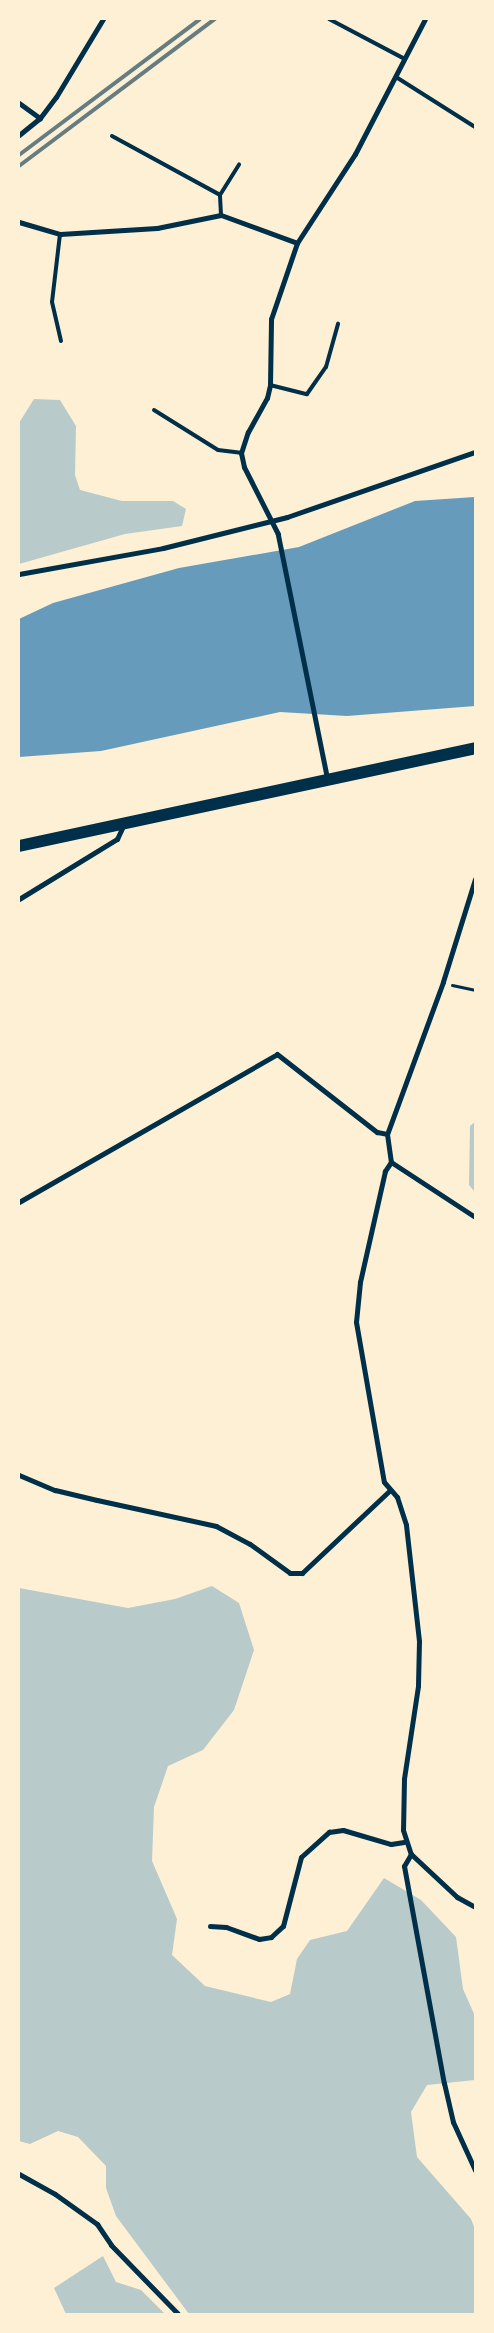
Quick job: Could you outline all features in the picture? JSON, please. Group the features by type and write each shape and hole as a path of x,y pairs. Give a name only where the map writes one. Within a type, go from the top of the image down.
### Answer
{"main road":[{"path":"19,846 475,748"}],"street":[{"path":"19,135 40,118 56,97 103,19"},
{"path":"328,781 278,534 273,520 244,467 242,453 270,385 271,319 297,243 355,154 425,19"},
{"path":"19,104 40,118"},
{"path":"19,222 60,234 157,228 221,215 297,243"},
{"path":"19,574 170,547 273,520 475,452"},
{"path":"19,899 117,839 125,822"},
{"path":"475,879 443,982 387,1134 391,1162 385,1171 360,1282 356,1322 384,1482 389,1491 397,1498 406,1525 419,1641 418,1686 404,1779 404,1842 411,1854 457,1897 475,1907"},
{"path":"19,1202 277,1054 377,1132 387,1134"},
{"path":"391,1162 475,1216"},
{"path":"19,1475 55,1490 216,1526 250,1544 290,1573 302,1573 389,1491"},
{"path":"210,1926 226,1927 259,1939 271,1937 283,1926 302,1857 329,1832 343,1830 391,1844 404,1842"},
{"path":"411,1854 404,1866 444,2083 453,2122 475,2170"},
{"path":"19,2174 54,2194 97,2224 111,2245 178,2314"}],"lane":[{"path":"329,19 405,59"},
{"path":"396,77 475,127"},
{"path":"112,136 220,195"},
{"path":"221,215 220,195 240,165"},
{"path":"60,234 52,302 61,341"},
{"path":"270,385 307,394 326,367 338,324"},
{"path":"154,410 218,450 242,453"}],"path":[{"path":"443,982 475,990"}],"shaded area":[{"path":"34,399 60,400 76,426 75,475 80,490 122,501 173,501 186,509 182,526 125,534 19,564 19,423"},
{"path":"475,1122 475,1192 469,1185 470,1126"},
{"path":"212,1586 239,1603 254,1650 234,1710 203,1750 168,1766 154,1807 152,1861 177,1919 172,1955 205,1986 271,2002 290,1994 297,1959 310,1940 347,1931 384,1878 421,1900 456,1937 463,1989 475,2016 475,2080 427,2085 411,2112 417,2157 471,2219 475,2229 475,2314 189,2314 116,2216 106,2188 106,2166 78,2137 58,2131 30,2144 19,2141 19,1588 128,1608 175,1599"},
{"path":"103,2256 116,2282 141,2290 165,2314 66,2314 54,2288"}],"water":[{"path":"475,497 475,706 347,716 280,712 101,751 19,757 19,619 53,603 179,568 299,547 415,501"}],"railway":[{"path":"19,155 200,19"},
{"path":"19,166 215,19"}]}
